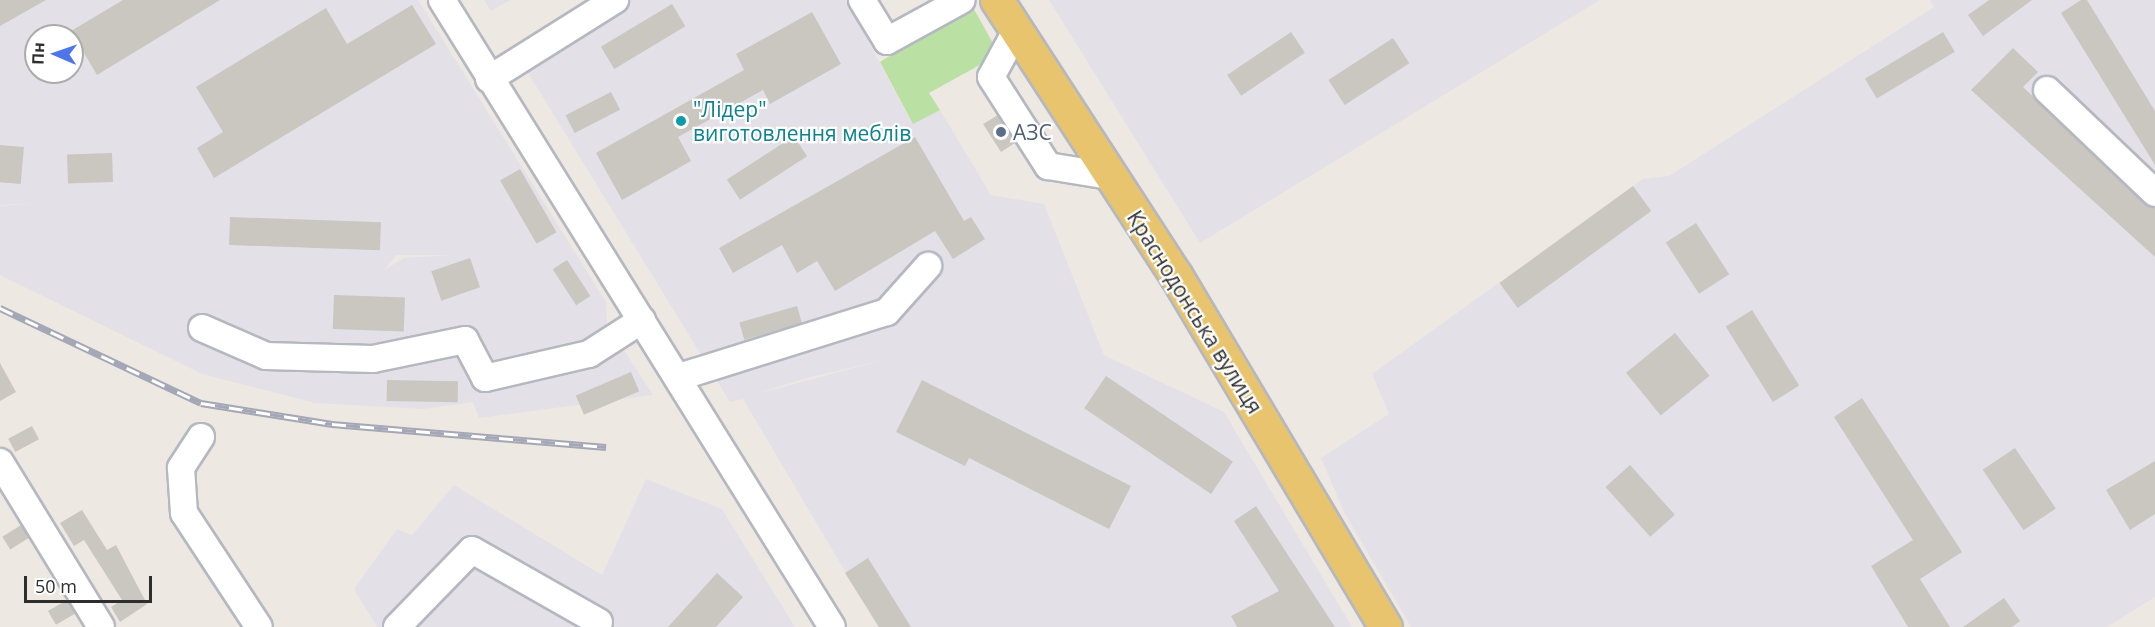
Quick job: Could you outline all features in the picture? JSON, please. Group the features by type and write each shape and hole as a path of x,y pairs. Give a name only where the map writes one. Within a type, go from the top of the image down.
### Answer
{"main road":[{"name":"Краснодонська вулиця","path":"997,0 1109,176 1177,277 1386,627"}],"street":[{"path":"442,0 489,79 679,377 832,627"},
{"path":"489,79 615,0"},
{"path":"862,0 887,41 962,0"},
{"path":"1016,31 991,77 1048,166 1109,176"},
{"path":"2047,90 2155,193"},
{"path":"679,377 887,312 928,266"},
{"path":"202,328 266,356 373,359 465,340 485,378 590,354 642,320"},
{"path":"201,437 181,468 184,513 259,627"},
{"path":"0,462 101,627"},
{"path":"397,627 472,550 599,622"}],"shaded area":[{"path":"0,0 418,0 606,302 607,324 653,395 479,418 473,402 424,409 315,403 202,374 0,275 0,206 41,203 0,205","holes":["397,255 450,255 404,258 384,270"]},
{"path":"484,0 510,0 491,11"},
{"path":"632,0 846,0 910,119 940,110 991,195 1044,204 1104,355 1224,412 1352,627 878,627 743,399 730,402 525,68","holes":["887,359 760,393 803,379"]},
{"path":"1049,0 1600,0 1200,243"},
{"path":"1930,0 2155,0 2155,597 2107,627 1411,627 1344,512 1321,458 1389,414 1372,374 1643,179 1669,176 1934,7"},
{"path":"646,479 722,509 795,627 377,627 354,589 397,529 412,535 454,485 602,575"}],"green space":[{"path":"971,4 994,45 987,61 929,93 940,110 913,124 880,62"}],"building":[{"path":"0,0 46,0 0,26"},
{"path":"123,0 220,0 97,75 84,53 83,24"},
{"path":"1989,0 2032,0 1983,36 1968,15"},
{"path":"2081,0 2087,0 2155,111 2155,165 2061,13"},
{"path":"672,4 685,26 614,69 601,47"},
{"path":"412,5 436,44 214,178 197,148 223,132 196,87 326,8 347,44"},
{"name":"\"Лідер\" виготовлення меблів","path":"812,12 841,64 770,104 763,90 678,137 691,161 622,200 596,153 744,70 736,54"},
{"path":"1291,32 1305,53 1241,96 1227,75"},
{"path":"1943,32 1955,52 1877,99 1865,79"},
{"path":"1393,38 1409,63 1345,105 1328,80"},
{"path":"2013,48 2038,72 2023,87 2145,204 2155,208 2155,257 1971,90"},
{"path":"611,92 620,110 575,133 566,115"},
{"path":"993,107 1027,161 1015,143 1001,152 983,124 998,115"},
{"path":"794,136 807,156 740,200 727,180"},
{"path":"915,137 964,221 971,217 985,239 953,259 935,231 835,291 817,261 797,273 782,245 733,273 719,248"},
{"path":"0,145 24,147 21,184 0,182"},
{"path":"112,153 113,182 68,184 67,155"},
{"path":"520,169 556,232 537,244 500,181"},
{"path":"1633,186 1651,211 1518,308 1500,283"},
{"path":"230,217 381,222 380,250 229,245"},
{"path":"1696,223 1729,274 1699,294 1666,243"},
{"path":"470,258 480,287 441,301 431,271"},
{"path":"567,260 590,296 576,305 553,269"},
{"path":"334,295 405,297 404,331 333,329"},
{"path":"797,306 802,323 744,340 739,323"},
{"path":"1752,310 1799,385 1773,402 1726,326"},
{"path":"1675,333 1710,376 1661,415 1626,373"},
{"path":"0,363 16,392 0,401"},
{"path":"631,372 639,391 584,415 576,395"},
{"path":"1106,376 1233,462 1211,494 1084,408"},
{"path":"387,380 458,381 458,402 387,401"},
{"path":"922,380 1131,486 1109,529 969,458 965,466 896,432"},
{"path":"1862,398 1962,552 1920,579 1950,627 1908,627 1871,566 1913,540 1834,417"},
{"path":"32,426 39,439 15,452 8,439"},
{"path":"2015,448 2056,509 2023,530 1983,470"},
{"path":"2155,461 2155,514 2130,530 2106,490"},
{"path":"1630,465 1675,515 1650,537 1605,487"},
{"path":"1256,506 1335,627 1237,627 1231,616 1279,591 1234,521"},
{"path":"82,510 107,550 116,545 147,604 120,622 111,607 122,600 84,540 74,546 60,523"},
{"path":"21,525 29,538 10,549 2,537"},
{"path":"868,558 911,627 879,627 845,573"},
{"path":"717,573 743,597 716,627 668,627"},
{"path":"2004,598 2020,621 2012,627 1963,627"},
{"path":"67,600 75,614 56,625 48,611"}],"railway":[{"path":"0,308 201,403 332,424 606,447"}],"place":[{"name":"\"Лідер\" виготовлення меблів","path":"681,121"},
{"name":"АЗС","path":"1001,132"}]}
